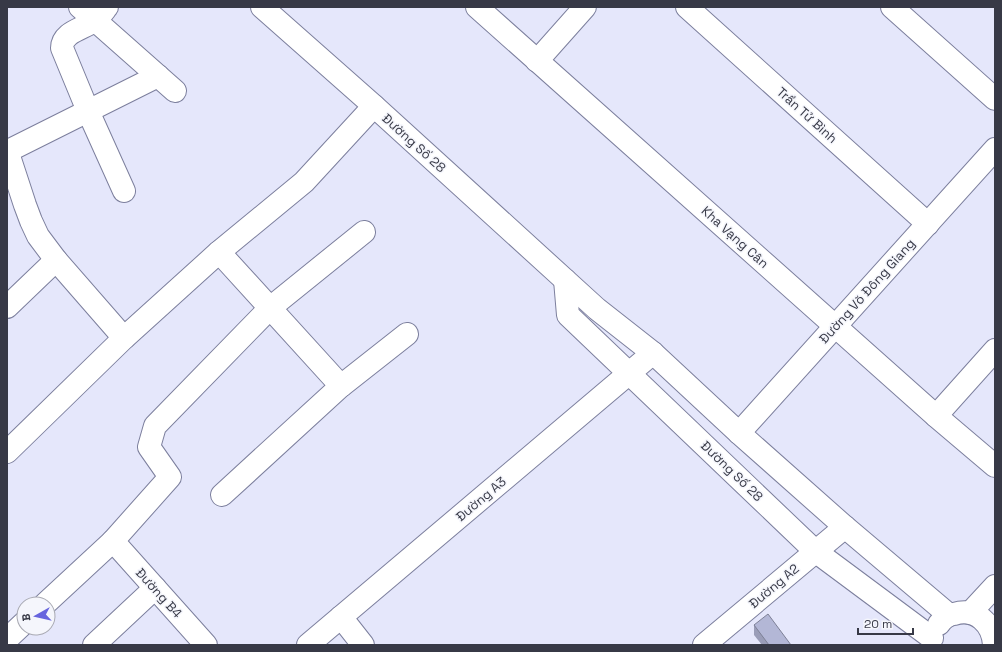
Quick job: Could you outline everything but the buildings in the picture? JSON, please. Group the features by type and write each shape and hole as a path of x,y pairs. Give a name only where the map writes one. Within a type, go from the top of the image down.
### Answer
{"street":[{"name":"Đường Số 28","path":"262,7 374,106 597,309 653,353 739,433 845,527 960,614 980,617 988,624 994,636"},
{"name":"Kha Vạng Cân","path":"477,7 936,416 995,466"},
{"path":"537,61 585,7"},
{"name":"Trần Tử Bình","path":"687,7 928,224"},
{"path":"892,7 995,99"},
{"path":"124,190 63,54 62,43 94,12 175,91"},
{"path":"124,338 56,260 38,236 30,221 7,151 158,76"},
{"path":"7,452 124,338 219,252 304,182 374,106"},
{"name":"Đường Võ Đông Giang","path":"739,433 995,149"},
{"path":"54,596 112,541 170,477 149,447 155,426 270,308 364,232"},
{"path":"219,252 341,386"},
{"path":"7,307 56,260"},
{"name":"Đường Số 28","path":"565,280 568,316 816,551 932,642"},
{"path":"222,495 341,386 407,334"},
{"path":"936,416 995,350"},
{"name":"Đường A3","path":"308,645 653,353"},
{"name":"Đường A2","path":"704,645 845,527"},
{"name":"Đường B4","path":"112,541 206,645"},
{"path":"932,642 935,629 941,621 960,614 995,586"},
{"path":"94,645 155,588"},
{"path":"341,617 363,645"},
{"path":"7,639 16,631"}]}
